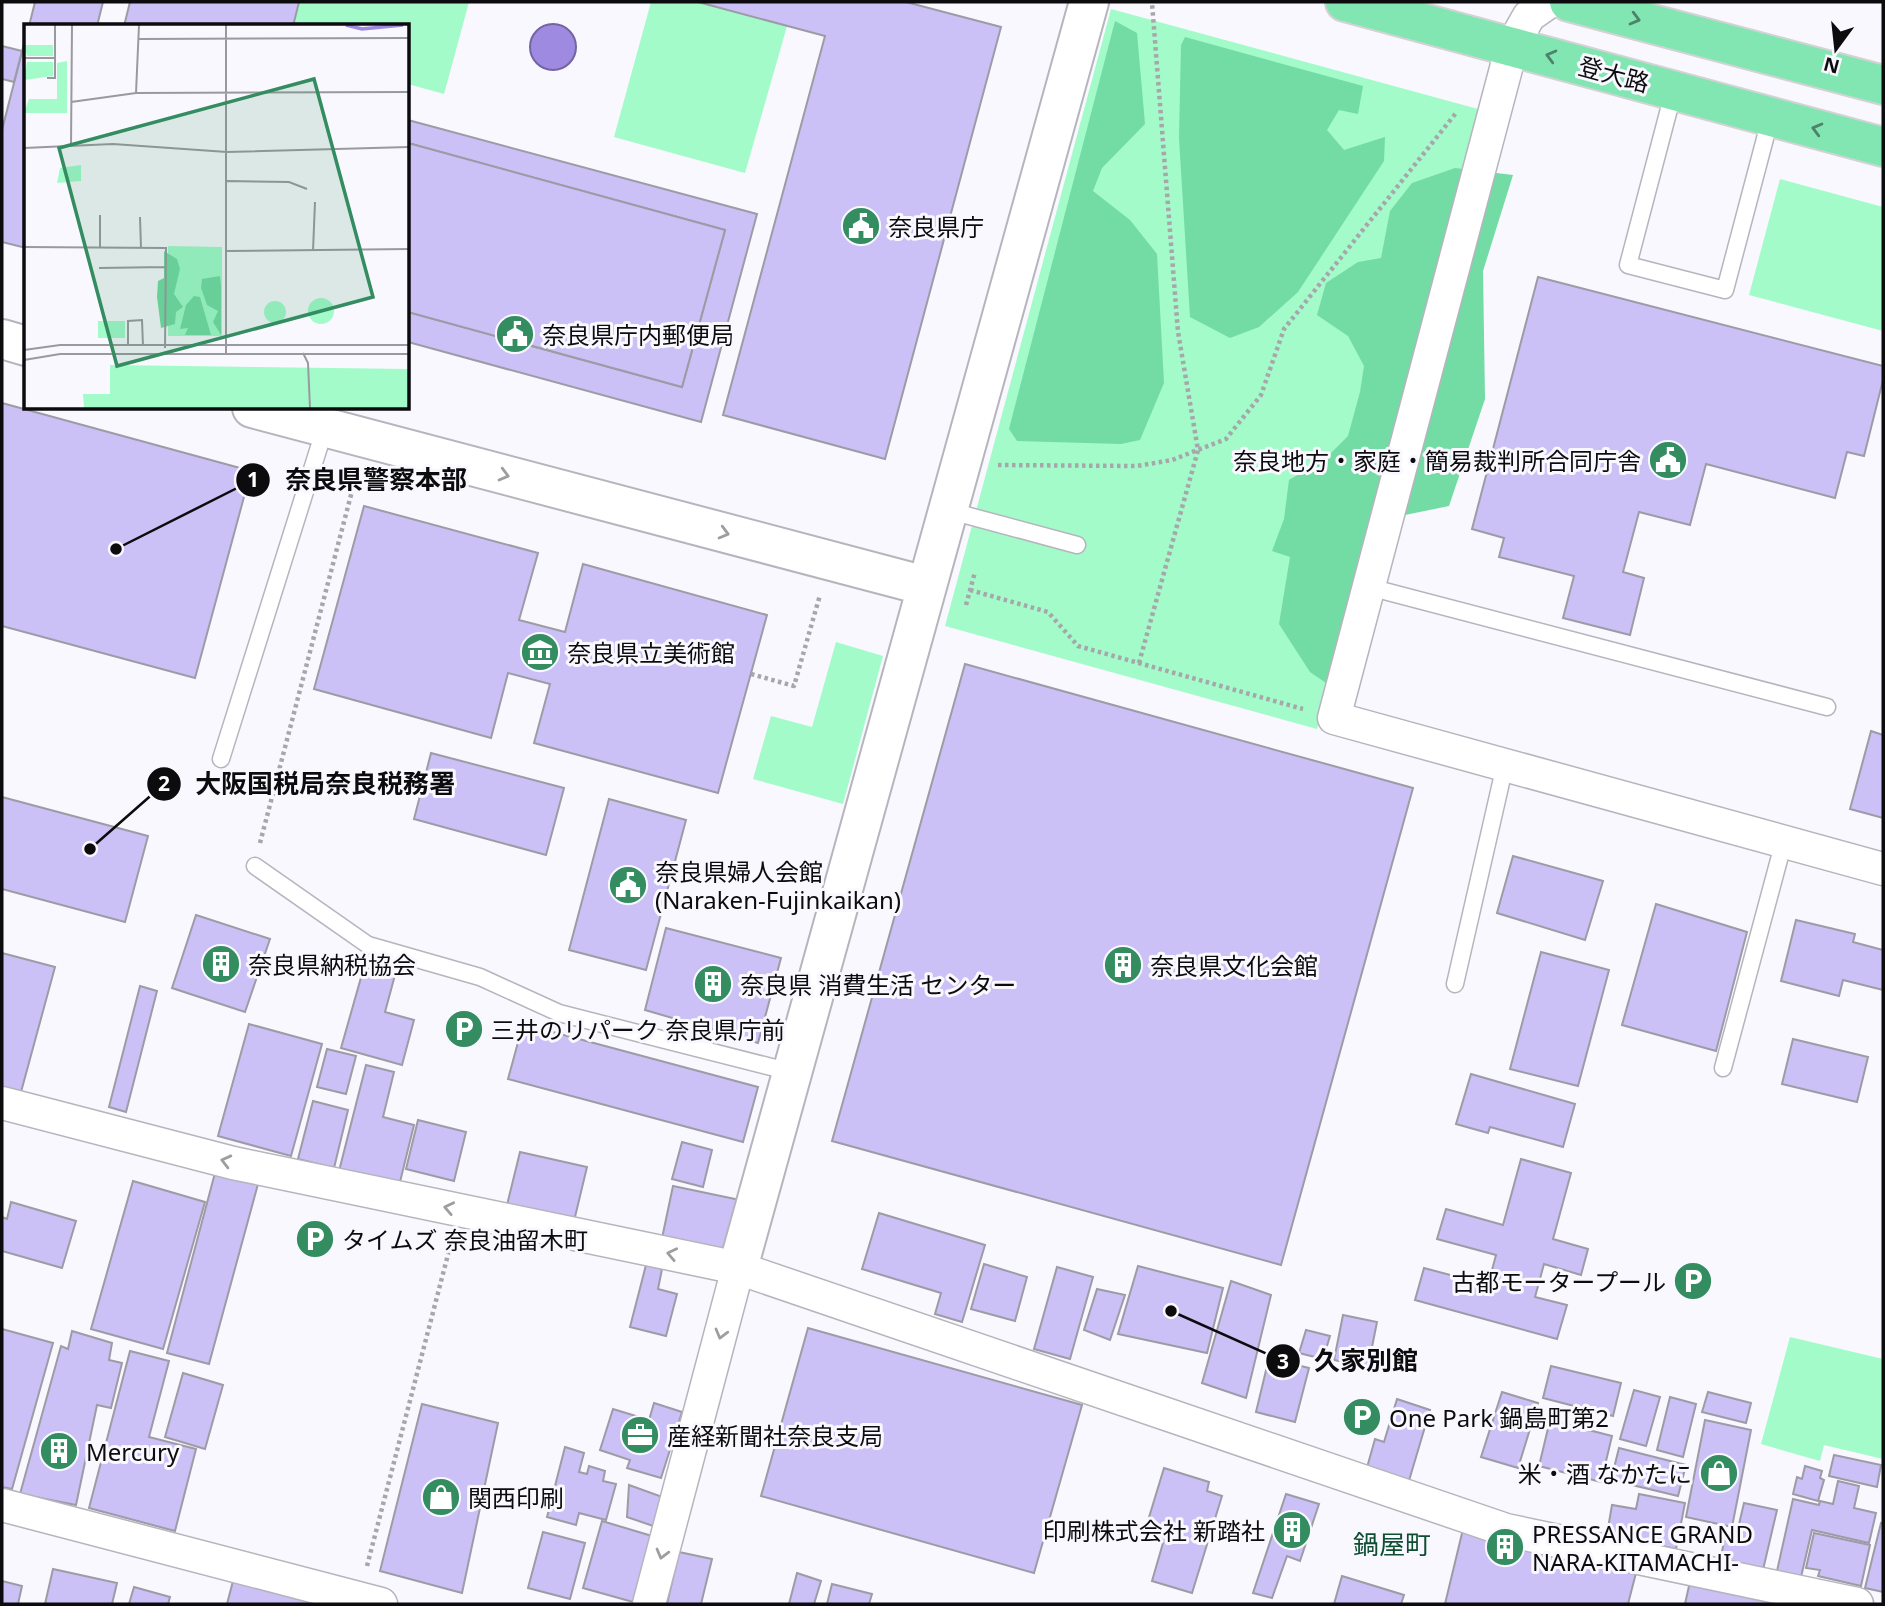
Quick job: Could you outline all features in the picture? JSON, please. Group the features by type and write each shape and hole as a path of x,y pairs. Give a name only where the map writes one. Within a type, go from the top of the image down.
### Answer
{"highway":[{"name":"登大路","path":"1345,2 1883,147"},
{"path":"1569,2 1883,85"}],"street":[{"path":"649,1604 791,1072 1089,2"},
{"path":"1549,2 1529,16 1512,46 1334,718 1883,869"},
{"path":"2,339 24,345"},
{"path":"259,410 926,586"},
{"path":"2,1103 233,1163 738,1268 1506,1530 1795,1597 1857,1604"},
{"path":"2,1505 370,1601"}],"lane":[{"path":"1674,90 1629,265 1725,290 1771,116"},
{"path":"220,760 326,428"},
{"path":"947,510 1077,545"},
{"path":"1369,587 1827,707"},
{"path":"1455,984 1505,765"},
{"path":"1723,1068 1784,841"},
{"path":"255,866 368,945 480,977 559,1013 791,1072"}],"path":[{"path":"1139,663 1199,450 1178,332 1153,3"},
{"path":"989,465 1137,466 1172,460 1226,439 1261,395 1284,329 1462,107"},
{"path":"259,844 360,461"},
{"path":"966,605 975,572"},
{"path":"751,674 794,686 823,584"},
{"path":"970,590 1048,612 1078,646 1334,718"},
{"path":"370,1601 460,1210"}],"green space":[{"path":"299,2 469,2 444,94 410,85 410,24 294,24"},
{"path":"651,2 698,2 787,26 745,173 614,137"},
{"path":"1111,9 1478,109 1317,729 945,626"},
{"path":"1115,21 1137,33 1145,124 1102,168 1093,191 1130,220 1157,254 1164,383 1140,440 1121,444 1017,441 1009,429"},
{"path":"1185,37 1363,86 1358,114 1339,110 1327,130 1344,150 1385,137 1384,161 1298,292 1259,327 1230,338 1190,317 1179,138 1181,45"},
{"path":"1455,168 1513,175 1483,271 1485,399 1449,506 1405,515 1354,702 1310,672 1279,624 1290,557 1272,551 1284,519 1289,480 1326,458 1348,436 1360,392 1364,366 1348,336 1317,315 1326,283 1358,262 1381,258 1390,211 1412,183"},
{"path":"1780,179 1883,207 1883,331 1749,295"},
{"path":"836,642 883,656 843,804 753,779 771,716 812,727"},
{"path":"1790,1337 1883,1359 1883,1459 1824,1445 1820,1461 1761,1444"}],"shaded area":[{"path":"553,24 569,31 576,47 569,63 553,70 537,63 530,47 537,31"}],"building":[{"path":"35,2 103,2 98,24 30,24"},
{"path":"130,2 299,2 294,24 124,24"},
{"name":"奈良県庁","path":"698,2 906,2 1001,27 885,459 723,415 825,36"},
{"path":"24,44 24,248 2,242 2,130"},
{"path":"2,46 22,51 14,82 2,79"},
{"path":"410,121 757,214 701,422 410,343 410,313 682,387 725,230 410,144"},
{"path":"410,144 725,230 682,387 410,313"},
{"name":"奈良地方・家庭・簡易裁判所合同庁舎","path":"1538,277 1883,366 1883,380 1864,456 1847,452 1835,498 1706,464 1690,525 1639,512 1623,572 1644,578 1630,635 1563,618 1574,576 1499,557 1504,538 1472,529"},
{"path":"2,403 251,471 195,678 2,626"},
{"name":"奈良県立美術館","path":"364,506 538,553 519,620 565,632 583,564 767,615 718,793 534,743 550,684 508,673 491,738 314,689"},
{"name":"奈良県文化会館","path":"965,664 1413,788 1281,1265 832,1141"},
{"path":"1871,731 1883,735 1883,818 1850,809"},
{"path":"431,753 564,788 546,855 414,819"},
{"path":"2,797 148,836 125,922 2,889"},
{"name":"奈良県婦人会館 (Naraken-Fujinkaikan)","path":"609,799 686,820 646,970 569,950"},
{"path":"1513,856 1603,881 1585,940 1497,913"},
{"path":"1656,904 1747,932 1716,1051 1622,1025"},
{"name":"奈良県納税協会","path":"196,915 270,939 245,1012 172,988"},
{"path":"1796,920 1855,934 1853,942 1883,950 1883,990 1843,980 1839,996 1781,981"},
{"name":"奈良県 消費生活 センター","path":"666,928 781,958 758,1043 645,1010"},
{"path":"1541,952 1609,970 1578,1086 1510,1069"},
{"path":"2,953 55,967 21,1092 2,1087"},
{"path":"364,967 395,975 385,1012 414,1020 402,1065 341,1048"},
{"path":"140,986 157,991 126,1112 109,1107"},
{"path":"249,1024 322,1044 291,1156 218,1136"},
{"path":"523,1024 758,1087 743,1142 508,1079"},
{"path":"1793,1039 1868,1057 1857,1102 1782,1084"},
{"path":"327,1049 356,1056 346,1094 317,1087"},
{"path":"366,1065 394,1072 383,1117 414,1125 398,1190 338,1175"},
{"path":"1471,1074 1575,1104 1563,1147 1490,1127 1488,1133 1456,1124"},
{"path":"313,1101 348,1110 334,1168 298,1159"},
{"path":"418,1120 466,1132 454,1181 406,1169"},
{"path":"682,1142 712,1150 703,1187 672,1179"},
{"path":"520,1152 587,1167 574,1221 507,1205"},
{"path":"1521,1159 1571,1173 1553,1239 1588,1249 1581,1275 1544,1264 1535,1297 1567,1305 1557,1339 1415,1300 1424,1268 1488,1285 1496,1255 1437,1239 1446,1209 1503,1225"},
{"path":"215,1173 258,1184 209,1364 167,1353"},
{"path":"133,1181 205,1202 163,1349 91,1329"},
{"path":"673,1186 740,1200 728,1258 661,1243"},
{"path":"11,1202 76,1221 62,1268 2,1251 2,1217 7,1219"},
{"path":"879,1213 985,1245 962,1322 935,1314 941,1293 862,1269"},
{"path":"984,1264 1027,1277 1015,1321 971,1309"},
{"path":"646,1265 662,1269 658,1289 677,1294 666,1336 630,1327"},
{"path":"1138,1266 1223,1288 1207,1353 1118,1334"},
{"path":"1057,1267 1093,1277 1070,1359 1034,1349"},
{"path":"1231,1281 1271,1295 1246,1398 1202,1383"},
{"path":"1097,1289 1125,1295 1110,1340 1084,1330"},
{"path":"1343,1315 1377,1322 1368,1367 1334,1360"},
{"path":"808,1328 1082,1405 1034,1573 761,1496"},
{"path":"2,1329 53,1343 12,1489 2,1487"},
{"path":"1306,1330 1330,1336 1323,1359 1299,1353"},
{"name":"Mercury","path":"72,1331 112,1343 109,1360 122,1363 111,1408 97,1405 76,1505 20,1494 61,1346 68,1349"},
{"path":"130,1351 169,1361 149,1437 196,1449 175,1531 89,1508"},
{"path":"1269,1358 1309,1368 1295,1422 1256,1412"},
{"path":"1551,1366 1621,1383 1613,1416 1543,1398"},
{"path":"183,1373 223,1385 205,1449 165,1437"},
{"path":"1634,1390 1660,1397 1646,1446 1620,1439"},
{"path":"1502,1392 1538,1403 1518,1468 1481,1457"},
{"path":"1708,1392 1751,1403 1746,1423 1702,1412"},
{"path":"1670,1397 1696,1404 1683,1457 1657,1450"},
{"path":"1397,1399 1430,1410 1408,1484 1366,1471 1375,1439 1384,1442"},
{"name":"産経新聞社奈良支局","path":"654,1403 682,1412 661,1478 627,1468 630,1460 600,1450 613,1409 649,1420"},
{"name":"関西印刷","path":"422,1404 498,1423 462,1593 380,1571"},
{"path":"1550,1420 1612,1436 1601,1482 1539,1466"},
{"name":"米・酒 なかたに","path":"1705,1420 1751,1430 1732,1527 1686,1517"},
{"path":"565,1447 584,1453 579,1472 587,1474 589,1466 605,1471 603,1481 616,1484 606,1520 579,1513 576,1525 547,1517"},
{"path":"1619,1448 1686,1465 1678,1496 1611,1480"},
{"path":"1834,1455 1881,1465 1877,1487 1829,1476"},
{"path":"1805,1466 1822,1471 1820,1478 1824,1480 1818,1501 1793,1494 1797,1477 1802,1479"},
{"path":"1164,1468 1209,1482 1207,1491 1222,1496 1192,1593 1152,1581 1163,1543 1143,1537"},
{"path":"1838,1481 1859,1486 1854,1508 1876,1513 1869,1543 1812,1530 1801,1577 1777,1571 1793,1499 1819,1505 1820,1501 1833,1504"},
{"path":"629,1485 668,1499 656,1527 627,1517"},
{"name":"印刷株式会社 新踏社","path":"1286,1494 1319,1504 1300,1561 1287,1556 1272,1598 1253,1593"},
{"path":"1639,1494 1685,1503 1676,1549 1607,1534 1612,1505 1636,1509"},
{"path":"1744,1503 1777,1510 1762,1574 1719,1564 1726,1534 1736,1537"},
{"path":"602,1521 652,1536 633,1602 583,1588"},
{"path":"1881,1523 1883,1524 1883,1592 1865,1588"},
{"name":"PRESSANCE GRAND NARA-KITAMACHI-","path":"1464,1525 1637,1569 1628,1604 1445,1604"},
{"path":"543,1532 585,1543 570,1599 528,1588"},
{"path":"1814,1533 1870,1545 1861,1586 1818,1576 1820,1570 1806,1568"},
{"path":"679,1552 712,1559 701,1604 667,1604"},
{"path":"53,1569 117,1583 112,1604 45,1604"},
{"path":"797,1573 821,1581 814,1604 789,1604"},
{"path":"1342,1576 1404,1595 1401,1604 1334,1604"},
{"path":"1691,1577 1771,1592 1768,1604 1685,1604"},
{"path":"2,1581 22,1586 18,1604 2,1604"},
{"path":"233,1581 309,1600 307,1604 227,1604"},
{"path":"832,1584 872,1594 869,1604 827,1604"},
{"path":"134,1587 170,1597 168,1604 129,1604"}],"place":[{"name":"奈良県庁","path":"861,226"},
{"name":"奈良県庁内郵便局","path":"515,334"},
{"name":"奈良地方・家庭・簡易裁判所合同庁舎","path":"1668,460"},
{"name":"奈良県警察本部","path":"116,549"},
{"name":"奈良県立美術館","path":"540,652"},
{"name":"大阪国税局奈良税務署","path":"90,849"},
{"name":"奈良県婦人会館 (Naraken-Fujinkaikan)","path":"628,885"},
{"name":"奈良県納税協会","path":"221,964"},
{"name":"奈良県文化会館","path":"1123,965"},
{"name":"奈良県 消費生活 センター","path":"713,984"},
{"name":"三井のリパーク 奈良県庁前","path":"464,1029"},
{"name":"タイムズ 奈良油留木町","path":"315,1239"},
{"name":"古都モータープール","path":"1693,1281"},
{"name":"久家別館","path":"1171,1311"},
{"name":"One Park 鍋島町第2","path":"1362,1417"},
{"name":"産経新聞社奈良支局","path":"640,1435"},
{"name":"Mercury","path":"59,1451"},
{"name":"米・酒 なかたに","path":"1719,1473"},
{"name":"関西印刷","path":"441,1497"},
{"name":"印刷株式会社 新踏社","path":"1292,1530"},
{"name":"PRESSANCE GRAND NARA-KITAMACHI-","path":"1505,1547"}],"district":[{"name":"鍋屋町","path":"1392,1544"}]}
